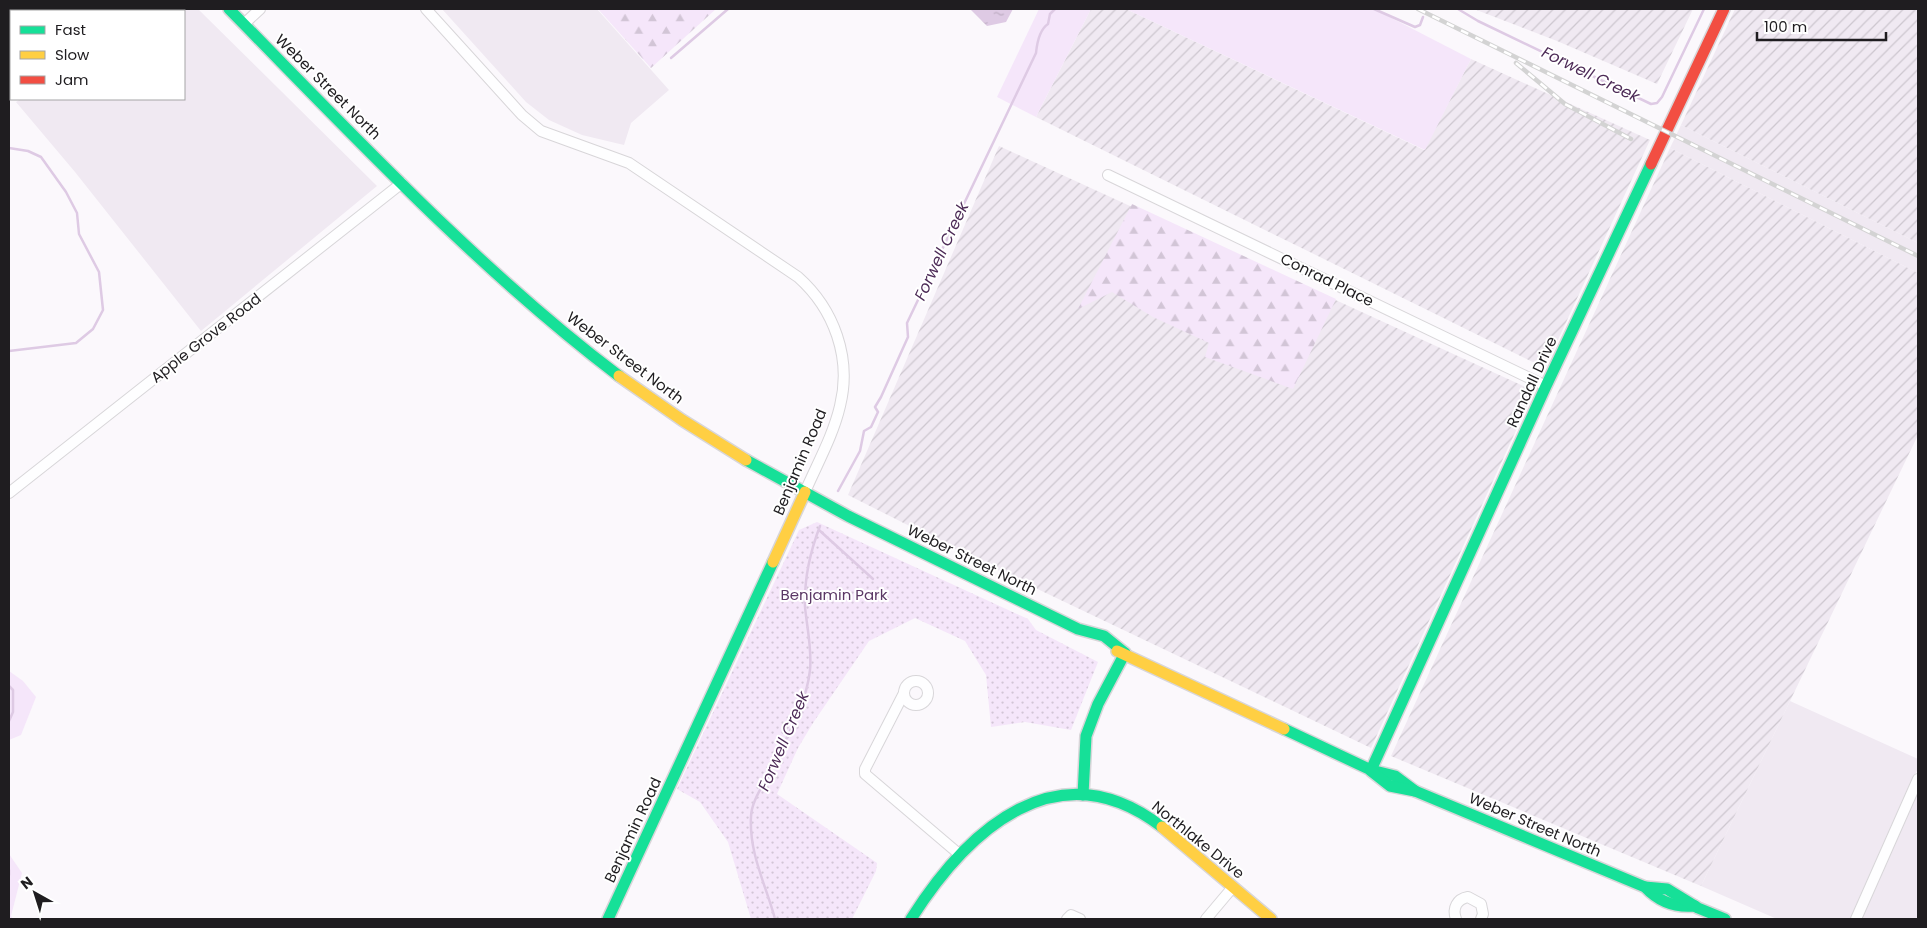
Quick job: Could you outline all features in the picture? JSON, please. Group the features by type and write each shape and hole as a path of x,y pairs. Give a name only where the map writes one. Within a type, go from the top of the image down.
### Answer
{"street":[{"name":"Weber Street North","path":"229,9 466,248 560,328 629,383 696,428 805,492 1078,629 1090,630 1108,638 1126,653 1371,770 1380,781 1392,787 1404,791 1415,791 1645,887 1656,885 1670,889 1695,906 1725,919"},
{"path":"244,24 260,9"},
{"name":"Benjamin Road","path":"426,9 522,114 541,131 629,163 798,277 815,294 835,329 844,374 838,413 805,492 608,919"},
{"name":"Randall Drive","path":"1371,770 1546,386 1724,9"},
{"name":"Conrad Place","path":"1108,175 1546,386"},
{"name":"Apple Grove Road","path":"9,493 402,183"},
{"path":"1083,795 1086,736 1098,704 1126,653"},
{"path":"904,693 864,769 865,774 959,854"},
{"path":"1856,919 1918,779"},
{"name":"Northlake Drive","path":"911,919 922,901 959,854 985,829 1016,809 1057,797 1083,795 1094,796 1134,809 1161,825 1271,919"},
{"path":"1206,919 1233,887"},
{"path":"1456,919 1454,914 1456,905 1459,901 1468,897 1481,904 1483,914 1481,919"},
{"path":"1688,919 1695,906"},
{"path":"1067,919 1071,915 1080,919"}],"shaded area":[{"path":"198,9 377,186 201,331 75,172 16,102 19,100 185,100 185,10 124,10"},
{"path":"442,9 597,9 669,90 631,123 624,145 582,135 549,120 526,102"},
{"path":"1091,9 1126,9 1424,150 1471,59 1650,140 1545,368 1036,117"},
{"path":"1474,9 1693,9 1657,84 1557,41"},
{"path":"1735,9 1918,9 1918,243 1681,125"},
{"path":"1681,125 1918,243 1918,273 1670,148"},
{"path":"999,146 1534,391 1371,748 985,564 848,495"},
{"path":"1670,148 1918,273 1918,435 1701,886 1391,756"},
{"path":"1790,701 1918,759 1918,768 1909,788 1918,792 1918,919 1777,919 1701,886"}],"green space":[{"path":"598,9 716,9 651,68"},
{"path":"1039,9 1091,9 1036,117 997,97"},
{"path":"1126,9 1374,9 1471,59 1425,150"},
{"path":"1132,204 1336,299 1293,389 1205,357 1209,343 1153,317 1112,292 1078,309"},
{"name":"Benjamin Park","path":"817,522 1028,619 1036,630 1098,662 1071,730 1025,722 991,727 986,675 965,641 915,618 869,641 813,723 798,748 777,794 877,863 876,871 852,919 751,919 728,842 700,802 677,789 799,530"},
{"path":"9,671 23,681 36,697 21,735 9,740"},
{"path":"9,854 22,873 11,916 13,919 9,919"}],"water":[{"path":"970,9 1013,9 1006,22 987,26"}],"waterway":[{"path":"671,58 728,9"},
{"name":"Forwell Creek","path":"838,491 860,451 864,431 871,427 878,412 875,407 908,337 907,323 1036,53 1041,33 1048,24 1050,14 1055,9"},
{"name":"Forwell Creek","path":"1374,9 1415,27 1420,25 1423,17"},
{"name":"Forwell Creek","path":"1458,9 1478,21 1651,104 1657,103 1662,97 1704,9"},
{"path":"9,148 28,151 41,157 66,192 77,213 79,234 99,272 103,310 93,329 76,343 9,351"},
{"name":"Forwell Creek","path":"775,919 755,857 751,831 751,812 756,797 799,712 808,684 810,654 805,607 806,586 813,546 820,526"},
{"name":"Forwell Creek","path":"819,530 873,579"},
{"path":"9,686 13,690 13,712 9,721"},
{"path":"9,870 9,875"}],"railway":[{"path":"1418,9 1918,256"},
{"path":"1516,63 1565,104 1631,139"}],"traffic: fast":[{"path":"229,9 466,246 516,291 619,376"},
{"path":"1371,770 1546,386 1651,164"},
{"path":"746,460 848,516 1078,629 1104,636 1125,653"},
{"path":"608,919 773,562"},
{"path":"1083,795 1086,736 1098,704 1125,653"},
{"path":"1284,729 1371,770 1395,776 1415,791"},
{"path":"1371,771 1390,786 1415,791 1645,887 1656,897 1668,903 1681,906 1695,906"},
{"path":"911,919 934,886 960,855 988,829 1019,809 1052,797 1087,795 1124,804 1162,827"},
{"path":"1645,887 1667,889 1698,908 1725,919"}],"traffic: slow":[{"path":"619,376 682,420 746,460"},
{"path":"773,562 805,492"},
{"path":"1117,651 1284,729"},
{"path":"1162,827 1271,919"}],"traffic: jam":[{"path":"1651,164 1724,9"}]}
